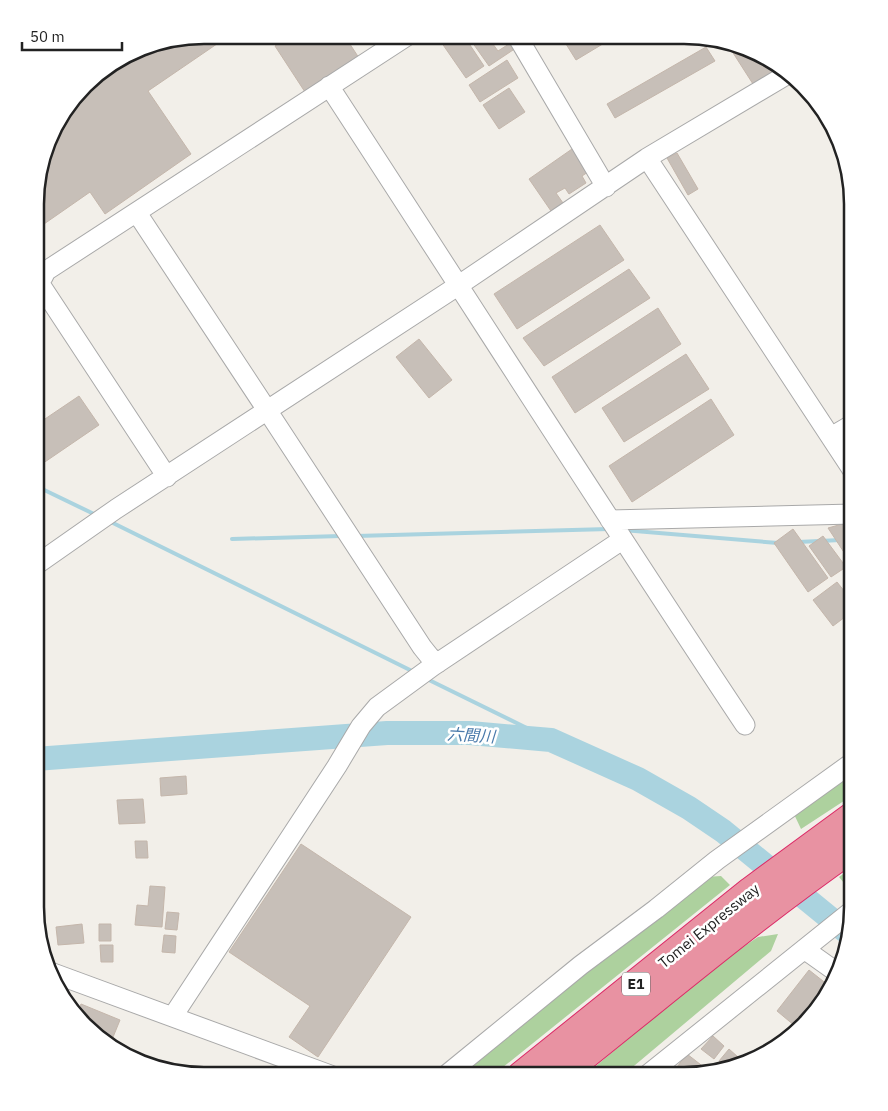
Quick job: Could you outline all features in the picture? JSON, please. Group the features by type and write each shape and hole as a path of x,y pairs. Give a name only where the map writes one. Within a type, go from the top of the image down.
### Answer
{"highway":[{"name":"Tomei Expressway","path":"533,1067 761,900 802,868 844,825"},
{"name":"Tomei Expressway","path":"802,868 844,851"},
{"name":"Tomei Expressway","path":"569,1067 761,900"}],"street":[{"path":"44,270 137,213 329,86 381,44"},
{"path":"521,44 606,187"},
{"path":"44,559 116,509 459,285 647,158 782,77"},
{"path":"329,86 622,540 745,725"},
{"path":"647,158 844,457"},
{"path":"137,213 422,647 436,665"},
{"path":"44,281 167,477"},
{"path":"831,437 844,429"},
{"path":"610,520 844,514"},
{"path":"173,1016 337,766 361,726 377,707 622,540"},
{"path":"456,1067 581,965 656,909 717,860 844,768"},
{"path":"660,1067 844,917"},
{"path":"810,944 832,968"},
{"path":"60,976 310,1067"}],"green space":[{"path":"844,775 844,801 801,829 793,812"},
{"path":"844,873 844,883 839,877"},
{"path":"721,876 730,885 503,1067 468,1067 706,877"},
{"path":"778,934 771,951 633,1067 595,1067 716,965 758,937"}],"building":[{"path":"217,44 148,91 191,154 105,214 90,192 44,224 45,183 49,162 60,133 77,106 98,83 133,60 162,49 183,45"},
{"path":"278,44 350,44 359,58 305,92 275,46"},
{"path":"442,44 469,44 484,66 466,78"},
{"path":"473,44 493,44 498,51 509,44 513,44 516,48 489,66"},
{"path":"566,44 603,44 576,60"},
{"path":"706,47 715,61 615,118 607,104"},
{"path":"732,51 755,60 774,71 753,84"},
{"path":"507,60 518,78 480,102 469,85"},
{"path":"509,88 525,112 499,129 483,105"},
{"path":"572,149 588,172 582,176 586,183 569,194 565,188 556,193 563,203 551,211 529,179"},
{"path":"677,153 698,189 688,195 667,158"},
{"path":"600,225 624,260 517,329 494,294"},
{"path":"629,269 650,298 544,366 523,338"},
{"path":"658,308 681,344 575,413 552,377"},
{"path":"419,339 452,380 429,398 396,357"},
{"path":"686,354 709,389 624,442 602,408"},
{"path":"79,396 99,425 44,463 44,420"},
{"path":"711,399 734,435 632,502 609,466"},
{"path":"844,524 844,552 828,528"},
{"path":"793,529 828,578 808,592 774,543"},
{"path":"823,536 844,564 844,568 831,577 809,546"},
{"path":"837,582 844,591 844,618 833,626 813,600"},
{"path":"186,776 187,794 161,796 160,778"},
{"path":"143,799 145,823 119,824 117,800"},
{"path":"135,841 147,841 148,858 136,858"},
{"path":"301,844 411,917 318,1057 289,1037 310,1006 229,952"},
{"path":"150,886 165,887 162,927 135,925 137,905 148,906"},
{"path":"167,912 179,913 177,930 165,929"},
{"path":"82,924 84,943 58,945 56,927"},
{"path":"99,924 111,924 111,941 99,941"},
{"path":"164,935 176,936 175,953 162,952"},
{"path":"100,945 113,945 113,962 101,962"},
{"path":"809,970 825,983 805,1013 793,1025 777,1011"},
{"path":"81,1004 120,1020 113,1038 98,1028 79,1008"},
{"path":"713,1036 724,1046 714,1059 701,1049"},
{"path":"729,1049 738,1057 721,1063 719,1061"},
{"path":"687,1054 702,1066 695,1067 677,1067"}],"waterway":[{"path":"44,490 96,515"},
{"path":"109,521 414,672"},
{"path":"356,536 609,529"},
{"path":"623,530 778,543"},
{"path":"232,539 341,536"},
{"path":"798,542 841,540"},
{"path":"427,679 551,740"},
{"name":"六間川","path":"44,758 387,733 470,733 551,740 638,779 689,808 723,831 842,928"}]}
